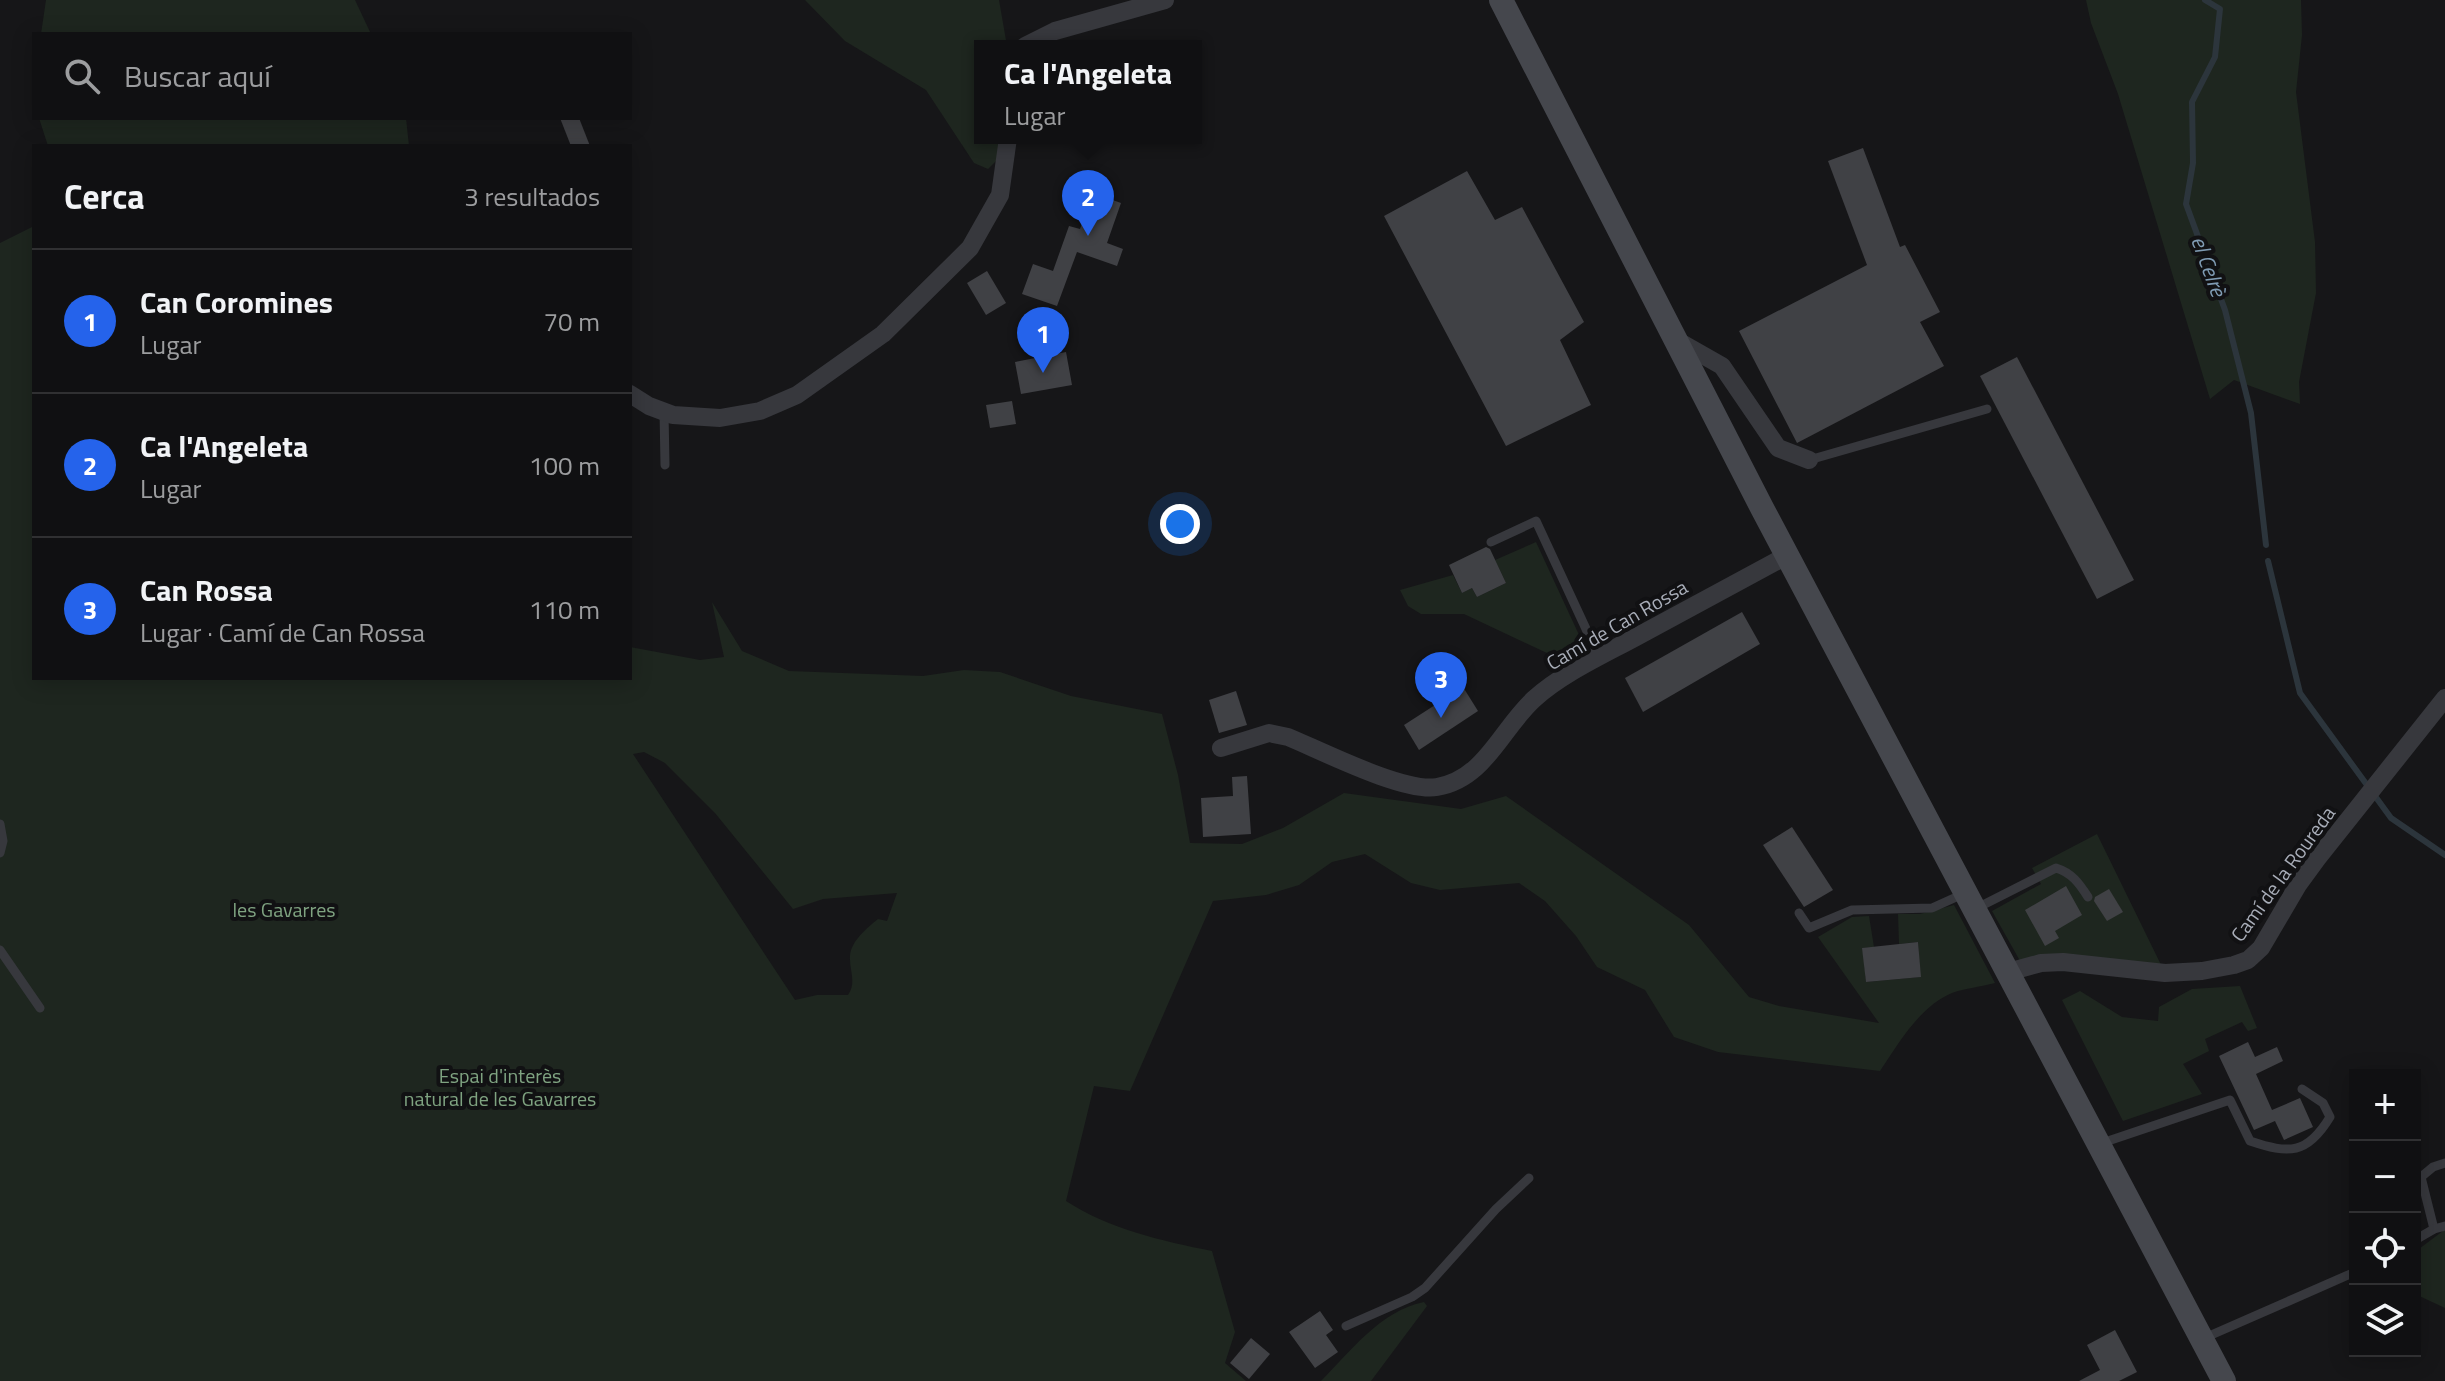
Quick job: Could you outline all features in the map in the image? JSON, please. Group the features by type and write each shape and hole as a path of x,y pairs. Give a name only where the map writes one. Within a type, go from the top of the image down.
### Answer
{"main road":[{"path":"1501,0 1788,555 2224,1381"}],"street":[{"path":"1037,40 1055,31 1165,0"},
{"path":"632,395 673,415 720,418 760,411 797,395 883,334 970,248 1000,195 1007,144"},
{"path":"1678,341 1722,366 1778,448 1809,460"},
{"name":"Camí de Can Rossa","path":"1221,748 1269,733 1288,737 1405,783 1434,788 1459,781 1482,764 1493,746 1534,699 1599,657 1788,555"},
{"name":"Camí de la Roureda","path":"2008,972 2041,963 2063,962 2165,973 2202,971 2248,960 2273,931 2298,885 2317,859 2445,698"}],"lane":[{"path":"1809,460 1987,409"},
{"path":"664,411 665,465"},
{"path":"1491,542 1536,521 1599,657"},
{"path":"0,824 3,841 0,853"},
{"path":"1799,913 1809,928 1852,910 1932,908 1971,901 2056,868 2067,871 2088,897"},
{"path":"0,950 40,1008"},
{"path":"2099,1144 2230,1100 2250,1141 2280,1151 2303,1146 2319,1135 2330,1117 2323,1103 2302,1089"},
{"path":"2434,1229 2421,1177 2433,1167 2445,1163"},
{"path":"1346,1326 1412,1297 1425,1288 1496,1209 1529,1178"},
{"path":"2421,1237 2445,1226"},
{"path":"2202,1339 2349,1275"}],"green space":[{"path":"46,0 355,0 370,32 41,32"},
{"path":"805,0 999,0 1006,40 974,40 974,144 1001,144 1000,157 988,169 974,163 926,90 845,41"},
{"path":"2086,0 2301,0 2302,35 2296,92 2315,242 2316,293 2299,382 2300,404 2234,380 2210,399 2118,94 2091,23"},
{"path":"40,120 406,120 409,144 47,144"},
{"path":"32,227 32,680 632,680 632,647 700,660 724,657 712,602 742,651 789,671 923,676 964,670 1000,672 1071,696 1162,714 1178,775 1190,843 1242,844 1283,828 1344,793 1461,809 1506,796 1689,925 1749,997 1779,1006 1879,1023 1818,937 1852,917 1869,916 1874,947 1863,948 1866,982 1920,977 1918,942 1899,944 1898,914 1920,914 1954,905 1995,983 1962,990 1940,999 1920,1016 1880,1071 1718,1052 1674,1037 1645,990 1597,967 1576,936 1545,901 1519,883 1440,890 1411,883 1365,854 1332,862 1299,885 1266,895 1213,901 1130,1091 1094,1086 1066,1201 1118,1226 1212,1251 1235,1332 1225,1363 1246,1381 0,1381 0,243","holes":["644,752 665,763 715,813 793,909 823,899 897,893 887,921 878,919 853,945 850,956 852,985 848,995 817,995 795,1000 633,754"]},
{"path":"1536,542 1586,650 1564,661 1464,614 1421,614 1408,606 1400,590 1453,575 1462,593 1472,588 1477,597 1506,583 1495,560"},
{"path":"2097,834 2165,973 2024,968 1992,911 2041,884 2032,868"},
{"path":"2240,986 2257,1028 2248,1031 2242,1022 2205,1039 2209,1051 2183,1064 2202,1094 2123,1121 2062,1000 2080,991 2122,1017 2158,1021 2159,1007 2192,989"},
{"path":"2445,1231 2445,1308 2421,1297 2421,1248"},
{"path":"1424,1302 1427,1306 1371,1381 1321,1381 1380,1323"}],"building":[{"path":"561,120 580,120 589,144 570,144"},
{"path":"1863,148 1900,247 1905,245 1940,312 1920,322 1944,366 1797,443 1739,331 1867,265 1828,161"},
{"path":"1467,171 1495,220 1522,207 1584,322 1560,340 1591,405 1506,446 1384,216"},
{"path":"1093,193 1121,203 1107,243 1123,249 1117,266 1077,252 1057,306 1022,294 1033,264 1053,271 1069,226 1080,229"},
{"path":"987,271 1006,303 986,315 967,283"},
{"path":"1066,352 1072,385 1021,394 1015,362"},
{"path":"2017,357 2134,580 2097,599 1980,376"},
{"path":"1012,401 1016,424 990,428 986,405"},
{"path":"1486,547 1490,549 1506,583 1477,597 1472,588 1462,593 1449,565"},
{"path":"1742,612 1760,644 1643,712 1625,678"},
{"path":"1463,687 1478,711 1419,750 1404,725"},
{"path":"1236,691 1247,725 1219,733 1209,700"},
{"path":"1247,776 1251,834 1203,837 1201,798 1233,796 1232,777"},
{"path":"1792,827 1833,890 1804,907 1763,845"},
{"path":"2066,886 2082,915 2055,931 2059,938 2045,946 2025,910"},
{"path":"2109,889 2123,912 2107,921 2094,901 2095,897"},
{"path":"1918,942 1921,977 1866,982 1862,948"},
{"path":"2248,1042 2255,1057 2277,1047 2283,1061 2256,1074 2272,1110 2300,1098 2313,1127 2284,1140 2275,1121 2254,1130 2219,1056"},
{"path":"1320,1311 1333,1330 1326,1335 1338,1352 1315,1368 1289,1332"},
{"path":"2115,1330 2137,1372 2119,1381 2079,1381 2100,1370 2087,1345"},
{"path":"1251,1338 1270,1354 1249,1379 1230,1363"}],"waterway":[{"name":"el Celrè","path":"2205,0 2220,9 2215,57 2192,102 2193,163 2186,204 2225,310 2251,413 2266,545"},
{"name":"el Celrè","path":"2268,561 2300,693 2391,818 2445,855"}],"place":[{"name":"Ca l'Angeleta","path":"1088,236"},
{"name":"Can Coromines","path":"1043,373"},
{"name":"Can Rossa","path":"1441,718"}],"park label":[{"name":"les Gavarres","path":"284,910"},
{"name":"Espai d'interès natural de les Gavarres","path":"500,1088"}]}
